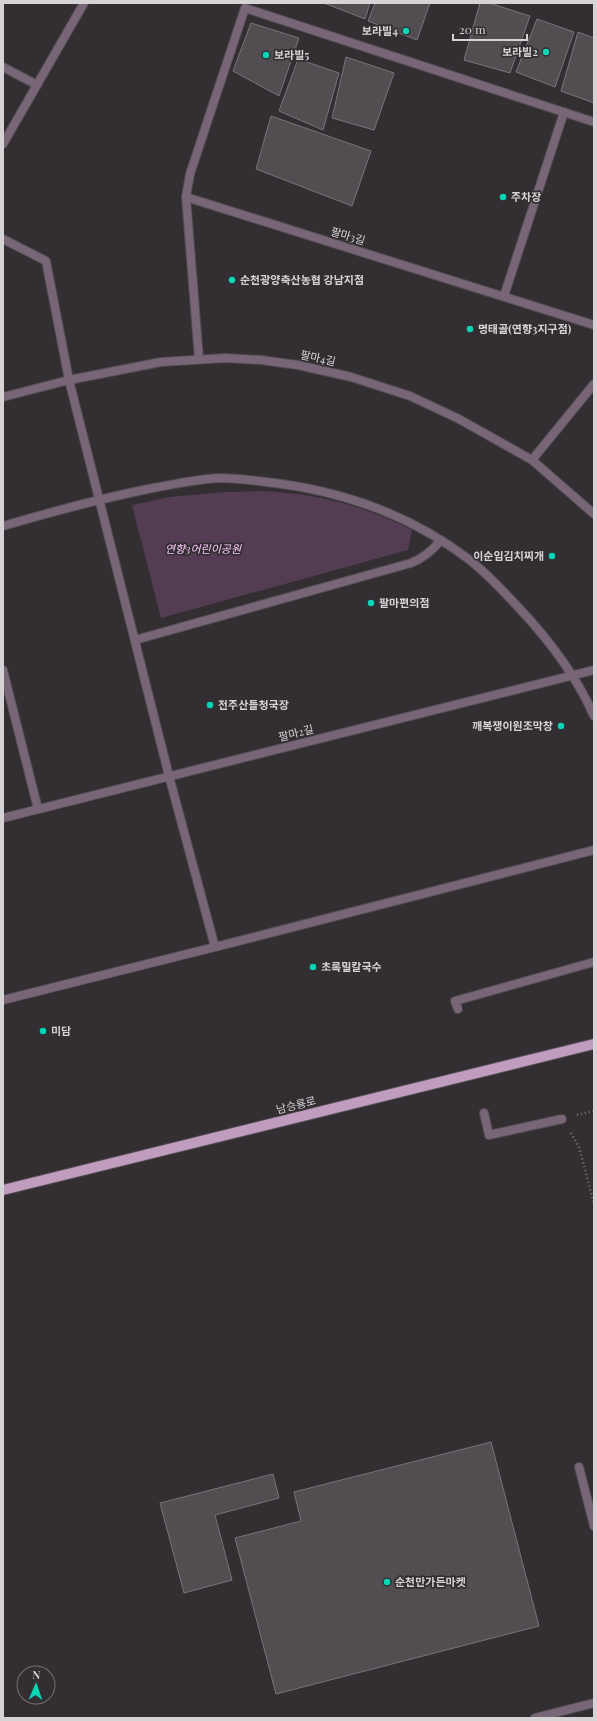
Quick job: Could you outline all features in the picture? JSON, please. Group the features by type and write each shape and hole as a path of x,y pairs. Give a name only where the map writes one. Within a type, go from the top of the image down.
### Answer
{"main road":[{"name":"남승룡로","path":"3,1190 594,1044"}],"street":[{"path":"3,144 84,3"},
{"path":"199,359 186,197 190,174 245,8 594,122"},
{"path":"3,67 37,85"},
{"path":"504,296 564,112"},
{"name":"팔마3길","path":"186,197 594,325"},
{"path":"3,239 46,261 69,380 98,499 215,947"},
{"name":"팔마4길","path":"3,396 69,380 155,364 199,359 224,358 262,360 298,365 351,377 410,396 459,419 532,460 594,514"},
{"path":"532,460 594,384"},
{"path":"3,526 98,499 184,482 220,478 254,480 291,485 346,497 373,506 415,524 468,558 499,587 539,629 574,675 594,716"},
{"path":"136,640 411,563 423,558 432,551 441,540"},
{"path":"3,670 38,809"},
{"name":"팔마2길","path":"3,818 594,670"},
{"path":"3,1000 594,850"},
{"path":"458,1009 455,1001 594,962"},
{"path":"484,1113 489,1135 562,1119"},
{"path":"579,1467 594,1526"},
{"path":"535,1718 594,1703"}],"path":[{"path":"562,1119 579,1147 594,1204"}],"green space":[{"name":"연향3어린이공원","path":"264,491 312,496 346,504 396,522 412,530 408,550 161,618 132,505 170,497 224,492"}],"building":[{"path":"324,3 370,3 365,19"},
{"name":"보라빌4","path":"375,3 430,3 417,40 368,21"},
{"path":"480,3 489,3 530,16 510,73 464,60"},
{"name":"보라빌2","path":"537,19 574,32 555,87 516,72"},
{"name":"보라빌5","path":"251,23 299,38 279,96 233,71"},
{"path":"578,32 594,38 594,103 561,91"},
{"path":"346,57 394,73 374,130 332,118"},
{"path":"298,59 339,73 323,130 279,111"},
{"path":"271,116 371,151 352,206 256,169"},
{"name":"순천만가든마켓","path":"491,1442 539,1626 276,1694 235,1538 301,1521 294,1492"},
{"path":"273,1474 279,1498 215,1515 232,1580 184,1593 160,1503"}],"place":[{"name":"보라빌4","path":"406,31"},
{"name":"보라빌2","path":"546,52"},
{"name":"보라빌5","path":"266,55"},
{"name":"주차장","path":"503,197"},
{"name":"순천광양축산농협 강남지점","path":"232,280"},
{"name":"명태골(연향3지구점)","path":"470,329"},
{"name":"이순임김치찌개","path":"552,556"},
{"name":"팔마편의점","path":"371,603"},
{"name":"전주산들청국장","path":"210,705"},
{"name":"깨복쟁이원조막창","path":"561,726"},
{"name":"초록밀칼국수","path":"313,967"},
{"name":"미담","path":"43,1031"},
{"name":"순천만가든마켓","path":"387,1582"}]}
